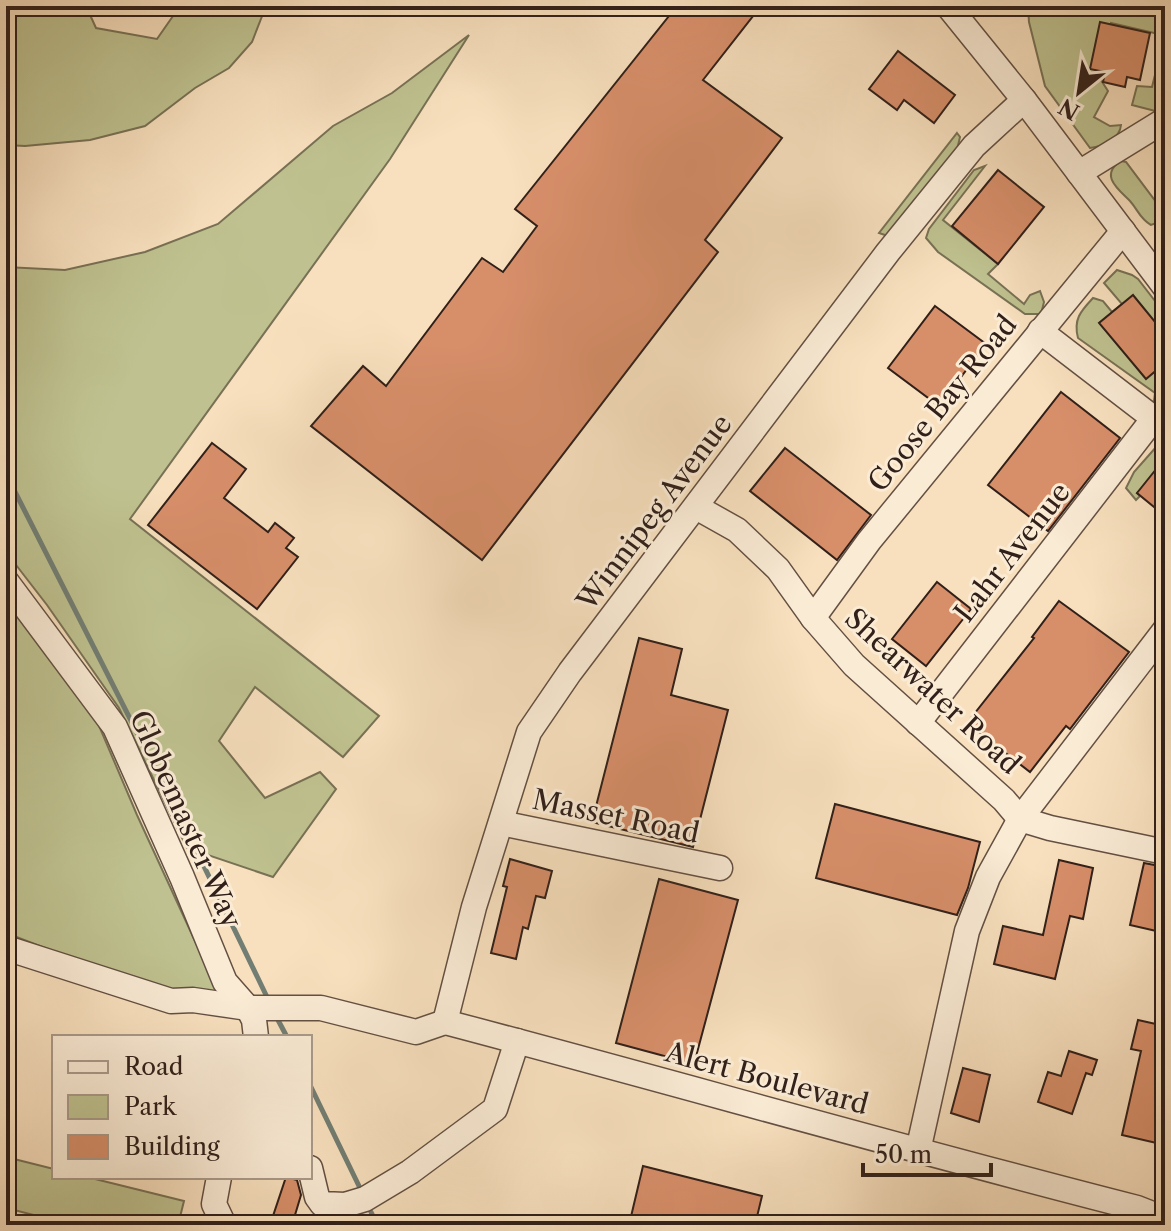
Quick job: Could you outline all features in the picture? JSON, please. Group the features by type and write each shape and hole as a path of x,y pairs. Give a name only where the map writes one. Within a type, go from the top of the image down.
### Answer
{"street":[{"path":"948,6 1024,100 1165,287"},
{"name":"Winnipeg Avenue","path":"445,1022 474,907 529,732 570,672 888,252 974,146 1024,100"},
{"path":"1079,173 1165,120"},
{"name":"Goose Bay Road","path":"813,618 869,541 1123,231"},
{"path":"1040,331 1159,422"},
{"name":"Lahr Avenue","path":"918,723 1159,422"},
{"name":"Shearwater Road","path":"696,507 737,530 768,559 854,665 1004,800 1020,819 1165,852"},
{"name":"Globemaster Way","path":"6,581 115,727 225,982 248,1008"},
{"path":"918,1151 967,931 988,877 1020,819 1165,630"},
{"name":"Masset Road","path":"501,823 720,868"},
{"path":"6,948 171,1001 193,1000 248,1008 321,1008 416,1032 445,1022"},
{"path":"248,1008 254,1020 256,1035"},
{"name":"Alert Boulevard","path":"445,1022 1137,1208 1165,1219"},
{"path":"312,1176 322,1204 345,1205 365,1199 410,1172 495,1109 517,1041"},
{"path":"219,1179 214,1204 224,1225"}],"green space":[{"path":"30,6 86,6 96,28 157,39 180,6 266,6 252,42 229,68 195,88 145,126 90,140 6,145 6,29 14,16"},
{"path":"1028,6 1165,6 1165,63 1158,62 1163,35 1111,23 1099,77 1108,91 1094,117 1110,126 1121,125 1118,134 1110,141 1090,148 1045,86"},
{"path":"469,35 390,159 130,519 379,716 343,757 255,687 219,741 265,798 320,772 336,789 273,877 187,848 119,708 6,552 6,267 65,270 145,252 218,224 333,126 392,93"},
{"path":"1157,67 1165,69 1165,110 1159,112 1132,105 1137,86 1152,87"},
{"path":"957,133 960,137 956,154 888,236 879,233"},
{"path":"1121,161 1126,162 1165,214 1162,221 1151,225 1147,223 1116,187 1111,171"},
{"path":"985,166 943,220 998,264 988,274 1024,304 1030,295 1040,291 1044,302 1041,314 1025,314 938,252 926,238 929,229 974,170"},
{"path":"1117,270 1138,279 1165,314 1165,414 1154,401 1155,393 1078,338 1079,316 1093,298 1103,301 1112,312 1122,304 1104,283"},
{"path":"1165,445 1165,466 1137,493 1140,496 1136,500 1126,488 1134,472 1157,446"},
{"path":"6,601 97,721 218,991 209,997 178,994 6,933"},
{"path":"6,1157 52,1168 52,1179 95,1179 184,1201 178,1225 73,1225 6,1208"}],"building":[{"path":"677,6 742,6 753,16 703,80 782,138 705,240 718,252 482,560 311,426 363,366 386,386 482,258 503,272 537,226 515,209"},
{"path":"1100,22 1150,33 1140,80 1127,77 1125,87 1103,82 1105,72 1090,69"},
{"path":"898,51 955,95 934,123 904,100 897,110 869,89"},
{"path":"998,170 1044,207 998,264 952,226"},
{"path":"1133,295 1165,334 1165,363 1146,379 1099,323"},
{"path":"935,306 986,344 939,406 888,368"},
{"path":"1061,392 1120,438 1048,531 988,485"},
{"path":"212,443 246,469 224,498 268,532 275,523 294,538 286,548 298,557 257,609 148,525"},
{"path":"785,448 871,515 837,560 750,491"},
{"path":"1165,458 1165,516 1137,493"},
{"path":"937,582 971,609 926,666 892,639"},
{"path":"1059,601 1129,652 1070,729 1066,726 1030,772 967,723"},
{"path":"639,638 682,649 671,695 728,710 693,847 592,822"},
{"path":"835,804 980,842 957,915 816,878"},
{"path":"510,859 552,871 545,898 536,896 528,929 523,927 516,959 491,953 507,887 503,886"},
{"path":"1059,860 1093,868 1083,919 1070,916 1055,979 994,964 1003,926 1043,935"},
{"path":"1144,863 1165,867 1165,933 1130,925"},
{"path":"659,879 738,900 694,1064 616,1043"},
{"path":"1138,1020 1165,1026 1165,1145 1122,1135 1141,1051 1131,1049"},
{"path":"1069,1051 1097,1060 1092,1075 1086,1073 1072,1114 1038,1102 1048,1072 1061,1076"},
{"path":"963,1068 990,1075 979,1122 951,1113"},
{"path":"643,1166 762,1196 755,1225 629,1225"},
{"path":"285,1179 297,1180 301,1195 292,1225 270,1225"}],"waterway":[{"path":"6,474 187,831 267,997"},
{"path":"278,1020 286,1035"},
{"path":"312,1089 359,1186"},
{"path":"371,1212 377,1225"}]}
